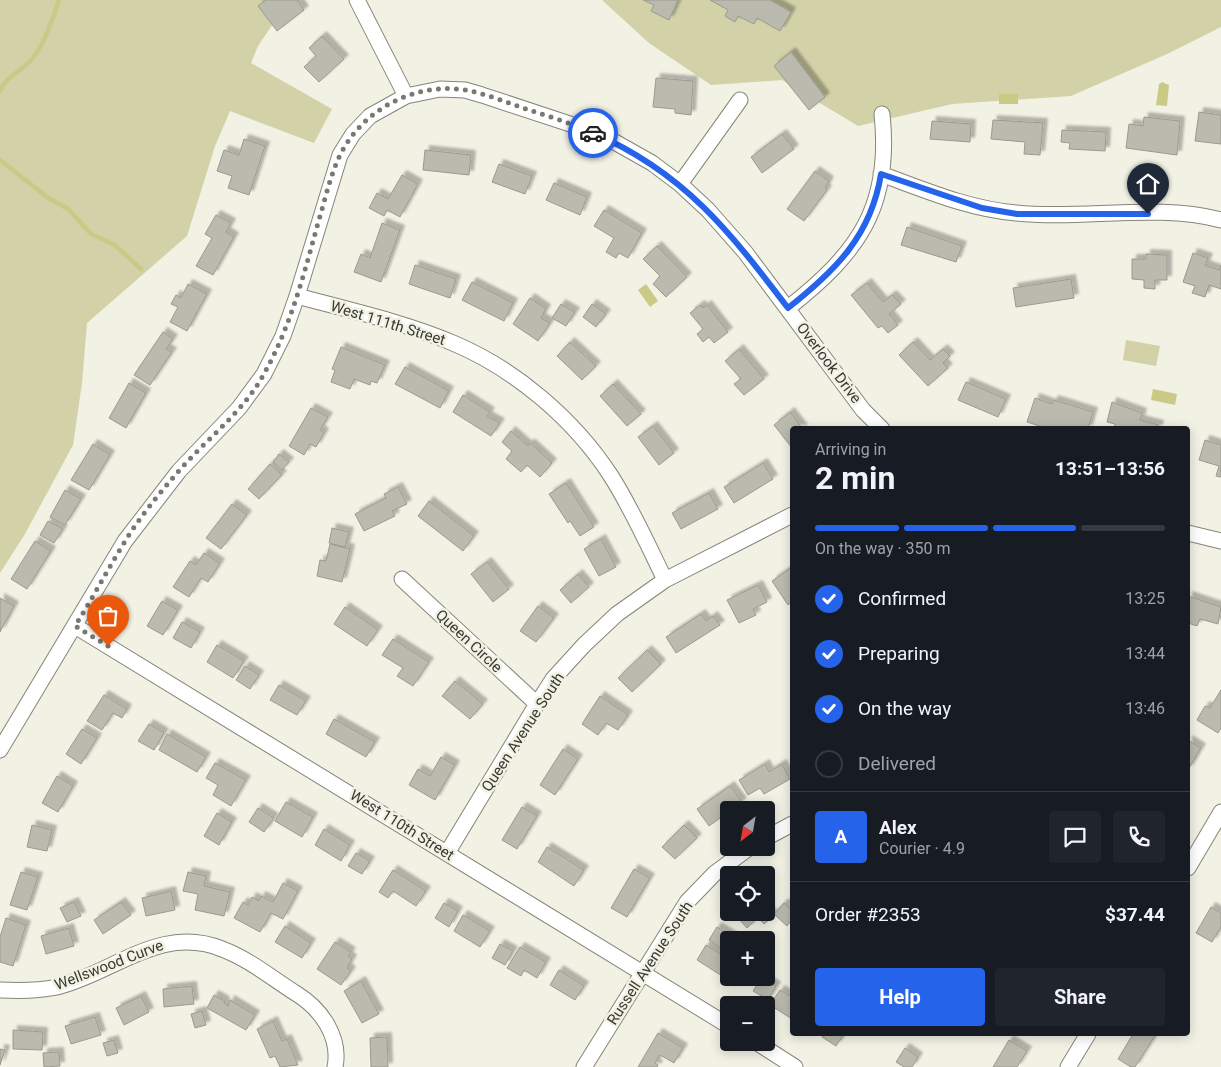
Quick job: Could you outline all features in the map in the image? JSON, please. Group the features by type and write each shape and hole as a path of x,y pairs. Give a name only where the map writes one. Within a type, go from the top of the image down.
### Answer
{"street":[{"path":"357,0 406,96"},
{"name":"Overlook Drive","path":"0,750 125,541 179,471 239,408 264,374 283,336 297,296 340,155 353,134 370,116 406,96 440,89 465,90 573,124 613,142 652,163 680,184 708,210 739,245 863,410 879,426"},
{"path":"680,184 740,100"},
{"path":"788,308 835,269 869,219 881,174 885,140 882,114"},
{"path":"881,174 982,208 1017,214 1184,214 1221,220"},
{"name":"West 111th Street","path":"297,296 418,330 454,344 488,361 520,382 553,409 577,434 610,475 632,511 665,580"},
{"name":"Queen Avenue South","path":"447,853 537,704 554,679 584,645 617,614 665,580 790,517"},
{"path":"1190,533 1221,541"},
{"name":"Queen Circle","path":"402,579 537,704"},
{"name":"West 110th Street","path":"75,626 720,1020"},
{"path":"1190,865 1221,812"},
{"path":"775,833 790,825"},
{"name":"Russell Avenue South","path":"584,1067 687,902 715,873 738,856"},
{"name":"Wellswood Curve","path":"0,990 28,991 58,986 163,943 202,943 240,957 317,1010 328,1025 335,1043 335,1067"},
{"path":"1068,1067 1087,1036"},
{"path":"770,1051 795,1067"}],"green space":[{"path":"0,0 289,0 258,46 251,63 332,109 314,143 230,111 215,146 187,236 87,323 82,383 73,445 25,534 0,573"},
{"path":"602,0 1221,0 1221,27 1167,54 1071,96 952,104 858,126 782,80 711,85 649,43"},
{"path":"1126,340 1160,346 1156,366 1123,360"}],"shaded area":[{"path":"1162,82 1169,85 1167,106 1156,105 1159,84"},
{"path":"999,94 1018,94 1018,104 999,104"},
{"path":"646,284 658,301 650,307 638,290"},
{"path":"1153,389 1177,394 1175,405 1151,400"}],"building":[{"path":"266,0 297,0 304,10 277,31 258,6"},
{"path":"643,0 678,0 669,20 651,11 654,5"},
{"path":"710,0 770,0 791,12 780,31 757,18 754,24 738,16 735,22 725,16 728,10"},
{"path":"322,36 344,59 319,82 304,67 316,56 309,48"},
{"path":"791,52 825,97 809,110 774,66"},
{"path":"656,78 693,81 691,115 675,113 675,109 653,107"},
{"path":"1199,112 1221,115 1221,144 1195,141"},
{"path":"1144,117 1180,121 1177,155 1126,148 1129,124 1143,126"},
{"path":"993,120 1043,123 1040,155 1024,154 1025,142 991,139"},
{"path":"932,121 971,124 970,142 930,139"},
{"path":"1062,130 1106,132 1105,151 1069,149 1070,143 1061,142"},
{"path":"782,134 794,149 762,173 751,157"},
{"path":"244,139 265,146 249,195 228,188 232,176 217,171 224,150 239,155"},
{"path":"425,150 471,155 469,175 423,170"},
{"path":"499,164 532,176 525,194 492,182"},
{"path":"815,171 829,181 825,188 827,190 804,221 787,209"},
{"path":"402,175 418,184 400,217 387,210 384,216 369,208 377,193 388,199"},
{"path":"554,183 587,197 580,215 546,200"},
{"path":"604,210 642,233 628,258 619,253 616,258 606,252 614,238 594,226"},
{"path":"216,215 231,223 226,232 234,237 213,275 196,266 212,238 205,234"},
{"path":"382,223 400,230 381,282 354,272 361,254 370,258"},
{"path":"907,227 962,246 956,262 901,245"},
{"path":"657,246 687,277 666,297 653,284 660,276 643,259"},
{"path":"1193,253 1208,258 1205,265 1219,270 1221,265 1221,289 1209,285 1205,297 1192,293 1195,286 1183,282"},
{"path":"1146,254 1167,255 1167,280 1155,280 1155,289 1144,288 1144,280 1132,279 1132,259 1146,259"},
{"path":"415,265 456,279 450,298 409,284"},
{"path":"1071,279 1074,298 1016,307 1013,288"},
{"path":"472,282 513,303 504,321 462,300"},
{"path":"867,283 883,302 892,295 901,304 889,314 898,325 888,333 882,326 878,328 851,295"},
{"path":"188,284 207,294 187,331 170,322 178,307 171,304 176,295 181,298"},
{"path":"530,298 546,309 541,318 550,323 538,341 513,324"},
{"path":"561,304 575,312 566,326 552,318"},
{"path":"592,304 606,314 596,327 583,317"},
{"path":"700,305 703,308 707,305 728,332 714,343 709,337 703,342 697,334 703,329 690,313"},
{"path":"163,332 173,339 166,349 172,352 150,385 134,375"},
{"path":"570,342 596,366 582,380 557,356"},
{"path":"913,342 930,360 943,349 950,356 943,363 948,368 928,386 899,355"},
{"path":"341,347 385,365 377,383 371,381 370,385 354,379 350,389 331,382 335,370 332,369"},
{"path":"739,349 764,379 744,395 734,384 741,379 725,361"},
{"path":"405,367 449,391 440,408 395,384"},
{"path":"966,382 1006,399 998,417 958,400"},
{"path":"129,383 146,393 126,428 109,418"},
{"path":"613,384 641,414 627,426 600,396"},
{"path":"463,395 490,412 487,416 500,423 491,436 453,412"},
{"path":"1035,398 1052,404 1054,400 1093,412 1089,426 1040,426 1027,422"},
{"path":"1112,402 1142,413 1140,420 1159,425 1115,426 1115,424 1107,422"},
{"path":"311,408 328,417 320,430 324,433 316,447 310,444 304,455 289,446"},
{"path":"790,412 801,426 790,426 790,445 774,425"},
{"path":"653,426 674,453 659,465 638,437"},
{"path":"511,431 528,446 530,443 552,463 540,477 527,465 521,472 506,459 512,451 502,442"},
{"path":"1205,440 1221,445 1221,477 1216,476 1219,466 1199,460"},
{"path":"93,444 110,455 89,490 71,480"},
{"path":"279,454 289,462 282,470 273,462"},
{"path":"763,463 773,479 734,503 724,487"},
{"path":"270,464 282,475 259,499 248,489"},
{"path":"566,483 594,527 580,536 570,521 568,523 549,494"},
{"path":"398,487 407,504 392,511 395,516 364,531 355,514 386,498 384,494"},
{"path":"65,490 81,499 65,525 50,517"},
{"path":"709,493 718,509 681,529 672,513"},
{"path":"429,501 474,536 463,551 418,516"},
{"path":"232,504 247,515 221,549 206,538"},
{"path":"48,521 63,529 54,543 40,535"},
{"path":"332,528 349,532 345,547 329,543"},
{"path":"601,539 616,567 599,576 584,549"},
{"path":"35,541 51,551 27,589 11,579"},
{"path":"330,544 350,549 342,582 317,576 320,560 326,561"},
{"path":"204,553 220,563 208,582 201,578 189,597 173,587 190,561 196,565"},
{"path":"487,562 509,589 493,602 471,574"},
{"path":"790,568 790,604 788,605 772,581"},
{"path":"578,574 589,587 571,603 560,590"},
{"path":"758,585 767,602 753,609 756,615 739,623 727,600"},
{"path":"1190,597 1221,607 1218,624 1200,619 1197,626 1190,624"},
{"path":"0,598 14,606 0,632"},
{"path":"162,601 178,610 163,635 147,626"},
{"path":"538,606 554,618 536,642 520,631"},
{"path":"345,607 378,630 367,646 334,624"},
{"path":"701,614 706,621 713,616 720,625 676,653 666,637"},
{"path":"182,622 200,632 191,648 173,638"},
{"path":"393,639 429,662 413,686 397,676 403,668 382,655"},
{"path":"217,645 244,661 233,678 207,662"},
{"path":"647,650 661,664 632,692 618,678"},
{"path":"245,666 259,675 250,689 236,680"},
{"path":"455,681 483,704 470,719 442,696"},
{"path":"279,685 306,701 297,715 270,700"},
{"path":"1221,690 1221,728 1218,733 1197,720 1205,706 1210,708"},
{"path":"104,695 127,709 122,718 113,713 102,730 87,721"},
{"path":"600,696 628,715 618,730 606,723 598,735 582,724"},
{"path":"334,719 375,742 366,757 326,734"},
{"path":"149,724 164,733 154,750 138,741"},
{"path":"82,729 97,738 81,764 66,754"},
{"path":"167,734 206,757 197,772 159,750"},
{"path":"1190,741 1201,748 1190,767"},
{"path":"563,749 578,759 555,795 540,785"},
{"path":"441,757 455,765 435,800 409,785 418,769 430,776"},
{"path":"215,763 246,780 231,806 213,795 218,785 206,778"},
{"path":"765,764 769,772 782,764 790,779 764,794 760,788 748,795 739,780"},
{"path":"57,776 73,786 58,812 42,803"},
{"path":"730,786 741,801 720,801 720,818 709,826 697,809"},
{"path":"286,802 313,817 302,837 275,821"},
{"path":"522,807 537,816 517,849 502,840"},
{"path":"258,808 274,818 264,832 249,822"},
{"path":"217,813 232,822 219,845 204,836"},
{"path":"32,825 52,830 47,851 27,847"},
{"path":"684,825 697,838 675,859 662,847"},
{"path":"324,829 350,845 341,861 315,845"},
{"path":"547,847 584,870 574,886 538,862"},
{"path":"356,853 370,861 362,874 348,866"},
{"path":"634,869 650,878 627,917 611,908"},
{"path":"393,870 426,891 416,906 393,891 388,898 379,892"},
{"path":"21,872 38,877 27,910 10,905"},
{"path":"188,872 206,876 204,886 230,892 224,916 195,910 198,894 183,891"},
{"path":"283,883 298,891 283,919 271,913 260,932 234,918 243,902 248,905 252,897 259,901 261,896 273,902"},
{"path":"171,891 175,910 146,916 142,898"},
{"path":"74,902 81,916 67,922 60,908"},
{"path":"121,902 131,915 103,934 94,920"},
{"path":"444,903 458,911 449,927 435,918"},
{"path":"784,903 790,909 790,922 787,926 775,915"},
{"path":"1211,907 1221,913 1221,927 1212,942 1196,933"},
{"path":"463,915 490,931 480,947 454,931"},
{"path":"6,918 26,925 13,966 0,962 0,937"},
{"path":"741,921 755,921 747,928"},
{"path":"285,926 311,943 302,958 275,942"},
{"path":"717,927 723,931 720,931 720,948 709,940"},
{"path":"69,928 74,946 46,954 41,936"},
{"path":"335,942 351,952 348,956 352,959 347,968 351,971 341,985 317,969"},
{"path":"500,944 513,951 505,965 492,958"},
{"path":"706,945 720,954 720,975 697,960"},
{"path":"520,947 546,962 537,978 524,970 521,976 507,968"},
{"path":"559,970 584,986 575,1000 550,985"},
{"path":"361,981 379,1014 362,1023 344,991"},
{"path":"192,986 194,1004 164,1007 163,989"},
{"path":"756,986 776,986 770,996 761,996 753,991"},
{"path":"780,990 790,996 790,1018 775,1008 775,998"},
{"path":"214,995 225,1001 224,1003 228,1006 230,1000 255,1015 246,1030 207,1008"},
{"path":"141,996 149,1012 124,1025 116,1008"},
{"path":"202,1011 206,1025 195,1028 191,1014"},
{"path":"95,1017 101,1035 71,1044 65,1026"},
{"path":"273,1021 282,1041 287,1039 298,1065 280,1067 275,1056 270,1058 257,1029"},
{"path":"13,1030 43,1032 42,1050 13,1049"},
{"path":"658,1033 683,1048 674,1063 660,1055 655,1063 658,1065 657,1067 638,1067"},
{"path":"823,1036 843,1036 836,1046"},
{"path":"1132,1036 1155,1036 1135,1067 1131,1067 1118,1059"},
{"path":"387,1037 388,1067 371,1067 370,1038"},
{"path":"114,1040 118,1053 107,1056 103,1043"},
{"path":"1009,1040 1027,1051 1017,1067 993,1067"},
{"path":"905,1048 918,1057 912,1067 904,1067 896,1062"},
{"path":"0,1049 5,1050 0,1065"},
{"path":"59,1052 60,1066 44,1067 43,1053"}],"waterway":[{"path":"0,91 6,81 29,62 37,52 48,30 59,0"},
{"path":"0,160 47,197 68,209 91,234 115,245 141,269"}],"way so far":[{"path":"108,646 75,626 125,541 151,505 179,471 239,408 264,374 283,336 297,296 331,179 340,155 353,134 370,116 392,102 416,93 440,89 465,90 573,124 593,133"}],"route":[{"path":"593,133 652,163 680,184 708,210 733,238 788,308 835,269 853,245 869,219 881,174 948,198 982,208 1017,214 1148,214"}]}
